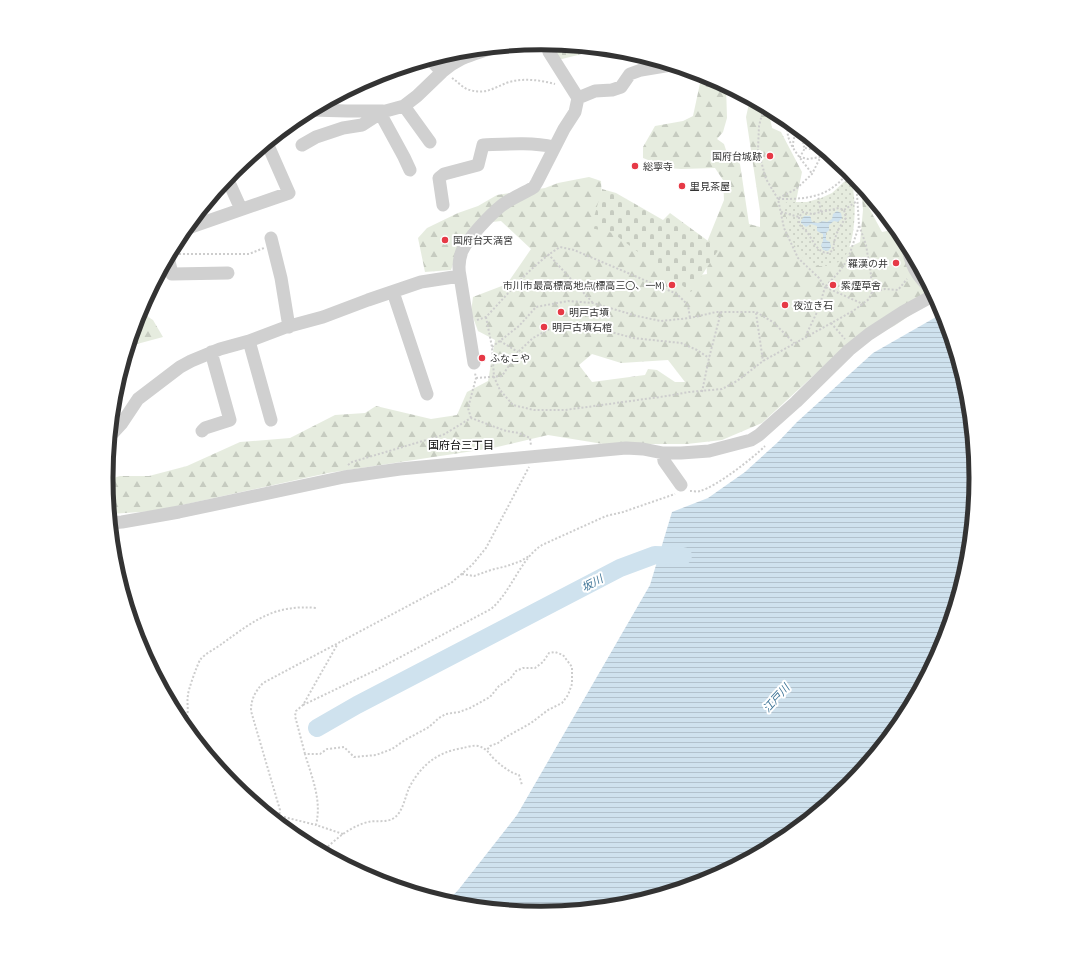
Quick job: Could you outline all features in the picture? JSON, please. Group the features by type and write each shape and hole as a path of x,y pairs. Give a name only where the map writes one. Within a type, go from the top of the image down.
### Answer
{"street":[{"path":"474,363 458,268 462,251 480,228 501,206 534,187 554,147 575,112 575,93 549,50"},
{"path":"302,145 316,137 344,128 362,125 383,112 404,106 417,96 451,64 462,57"},
{"path":"434,64 442,72"},
{"path":"575,93 612,90 621,87 630,74 658,67"},
{"path":"404,106 430,142"},
{"path":"321,111 383,112"},
{"path":"383,112 410,170"},
{"path":"443,205 439,178 444,174 478,165 483,145 544,144 554,147"},
{"path":"195,225 289,192 269,147"},
{"path":"230,184 241,209"},
{"path":"272,242 281,278 289,326"},
{"path":"173,260 172,274 228,273"},
{"path":"912,264 918,275"},
{"path":"116,429 138,399 180,367 211,352 249,341 289,326 322,317 421,282 460,276"},
{"path":"394,292 427,394"},
{"path":"116,523 179,512 333,480 400,469 626,448 643,449 663,453 710,451 751,440 759,435 796,402 830,368 869,334 903,312 929,298"},
{"path":"249,341 271,420"},
{"path":"202,431 205,428 230,420 211,352"},
{"path":"663,453 664,461 683,487"}],"path":[{"path":"442,72 469,90 483,92 510,82 525,80 542,81 575,93"},
{"path":"763,112 759,126 758,150 766,179 778,199 784,228 798,258 819,278 825,288 863,304"},
{"path":"787,128 787,134 794,148 812,174"},
{"path":"794,148 793,141 796,134 804,140 803,145 806,148"},
{"path":"806,148 810,149 812,147"},
{"path":"800,157 806,148"},
{"path":"778,199 796,189 812,174 821,156"},
{"path":"800,157 808,159 821,156"},
{"path":"778,199 800,199 818,196 836,185 845,176"},
{"path":"486,317 492,347 494,377 500,390 513,405 534,410 565,410 689,392 722,389 737,381 763,361 853,311 869,299 872,292 866,245 859,225 856,189"},
{"path":"818,196 821,212"},
{"path":"844,210 857,200"},
{"path":"839,208 844,210 846,218 838,230 834,248 829,253 822,252 805,229 799,224 799,217 803,212 812,214 839,208"},
{"path":"781,212 799,217"},
{"path":"806,336 819,308 825,288 848,259 859,225"},
{"path":"175,256 249,254 272,242"},
{"path":"468,323 486,317 531,269 548,254 560,247 574,250 677,294 688,304 690,318"},
{"path":"548,254 593,303"},
{"path":"872,292 885,289 898,290 909,276 915,272"},
{"path":"492,347 519,326 536,307 568,301 593,303 637,316 661,321 690,318 721,312 756,312 773,322 794,343"},
{"path":"702,392 721,312"},
{"path":"756,312 763,361"},
{"path":"831,323 853,348"},
{"path":"476,378 502,376 518,352 533,338 557,325 585,327 633,338 681,343 697,350 709,358"},
{"path":"500,341 518,352"},
{"path":"471,418 468,408 475,381"},
{"path":"471,418 506,431 519,433 530,438 532,449"},
{"path":"333,480 340,471 352,462 443,435 471,418"},
{"path":"316,825 318,805 316,789 295,716 296,711 303,705 376,670 491,609 498,603 511,586 530,555 542,544 606,516 623,512 651,501 682,492 683,487 690,491 699,491 712,486 746,462 766,444"},
{"path":"343,834 316,825 279,816 280,810 251,711 251,702 255,692 263,683 451,583 462,574 472,565 486,548 530,464"},
{"path":"462,574 474,576 521,561 530,555"},
{"path":"186,718 187,695 200,660 244,628 270,613 291,607 317,608"},
{"path":"303,705 338,643"},
{"path":"305,754 320,754 327,749 344,747 354,757 383,754 429,727 442,716 470,708 490,697 499,686 510,679 516,671 523,668 535,668 543,662 549,653 555,652 563,655 572,667 572,684 568,695 562,703 548,710 498,743 490,746 487,750"},
{"path":"326,848 355,826 394,818 398,814 410,787 422,768 430,760 441,753 477,746 487,750 512,773 520,775 522,785"}],"green space":[{"path":"555,51 586,53 558,60"},
{"path":"700,81 726,92 727,118 723,132 717,139 724,144 726,150 740,164 749,224 760,227 760,211 746,117 749,104 771,117 772,128 781,132 802,172 794,211 833,255 860,242 863,210 862,195 868,202 868,206 882,232 890,230 897,240 912,264 932,305 927,304 894,326 836,355 762,423 722,440 687,444 603,444 548,435 493,448 328,473 155,511 115,514 113,478 120,476 149,476 187,466 240,442 290,438 335,415 365,413 376,406 431,419 457,415 467,392 488,381 495,340 478,331 471,312 473,297 507,284 531,249 501,221 475,224 460,246 451,270 425,272 418,238 427,228 458,213 478,206 497,195 545,188 558,183 589,177 601,181 603,219 694,276 707,274 705,247 724,200 723,180 715,168 668,168 643,158 643,147 655,126 683,121 693,116","holes":["592,354 621,363 668,360 685,382 675,382 657,370 648,369 645,375 592,382 579,365"]},
{"path":"845,181 849,181 852,184 855,208 853,230 849,249 845,256 836,263 829,266 815,265 807,261 794,245 787,224 784,204 787,202 807,202 832,193"},
{"path":"602,189 616,193 663,220 670,213 719,249 691,292 613,233 591,228"},
{"path":"146,315 153,320 163,337 137,344 134,347"}],"water":[{"path":"837,211 841,213 842,218 838,222 834,221 829,225 829,230 826,233 826,240 830,242 831,247 828,251 823,250 821,245 823,241 823,234 817,231 817,226 811,224 806,227 801,223 801,221 804,216 810,216 812,222 827,222 832,219 833,214"},
{"name":"江戸川","path":"937,316 946,340 961,395 968,450 969,478 968,506 961,561 946,616 925,667 912,692 881,739 844,781 802,818 755,849 730,862 679,883 624,898 569,905 513,905 452,897 517,815 650,585 672,512 708,498 745,472 778,442 797,422 873,353"}],"waterway":[{"name":"坂川","path":"317,728 357,705 620,568 655,555 683,556"}],"place":[{"name":"国府台城跡","path":"770,156"},
{"name":"総寧寺","path":"635,166"},
{"name":"里見茶屋","path":"682,186"},
{"name":"国府台天満宮","path":"445,240"},
{"name":"羅漢の井","path":"896,263"},
{"name":"市川市最高標高地点(標高三〇、一M)","path":"672,285"},
{"name":"紫煙草舎","path":"833,285"},
{"name":"夜泣き石","path":"785,305"},
{"name":"明戸古墳","path":"561,312"},
{"name":"明戸古墳石棺","path":"544,327"},
{"name":"ふなこや","path":"482,358"}],"district":[{"name":"国府台三丁目","path":"461,445"}]}
